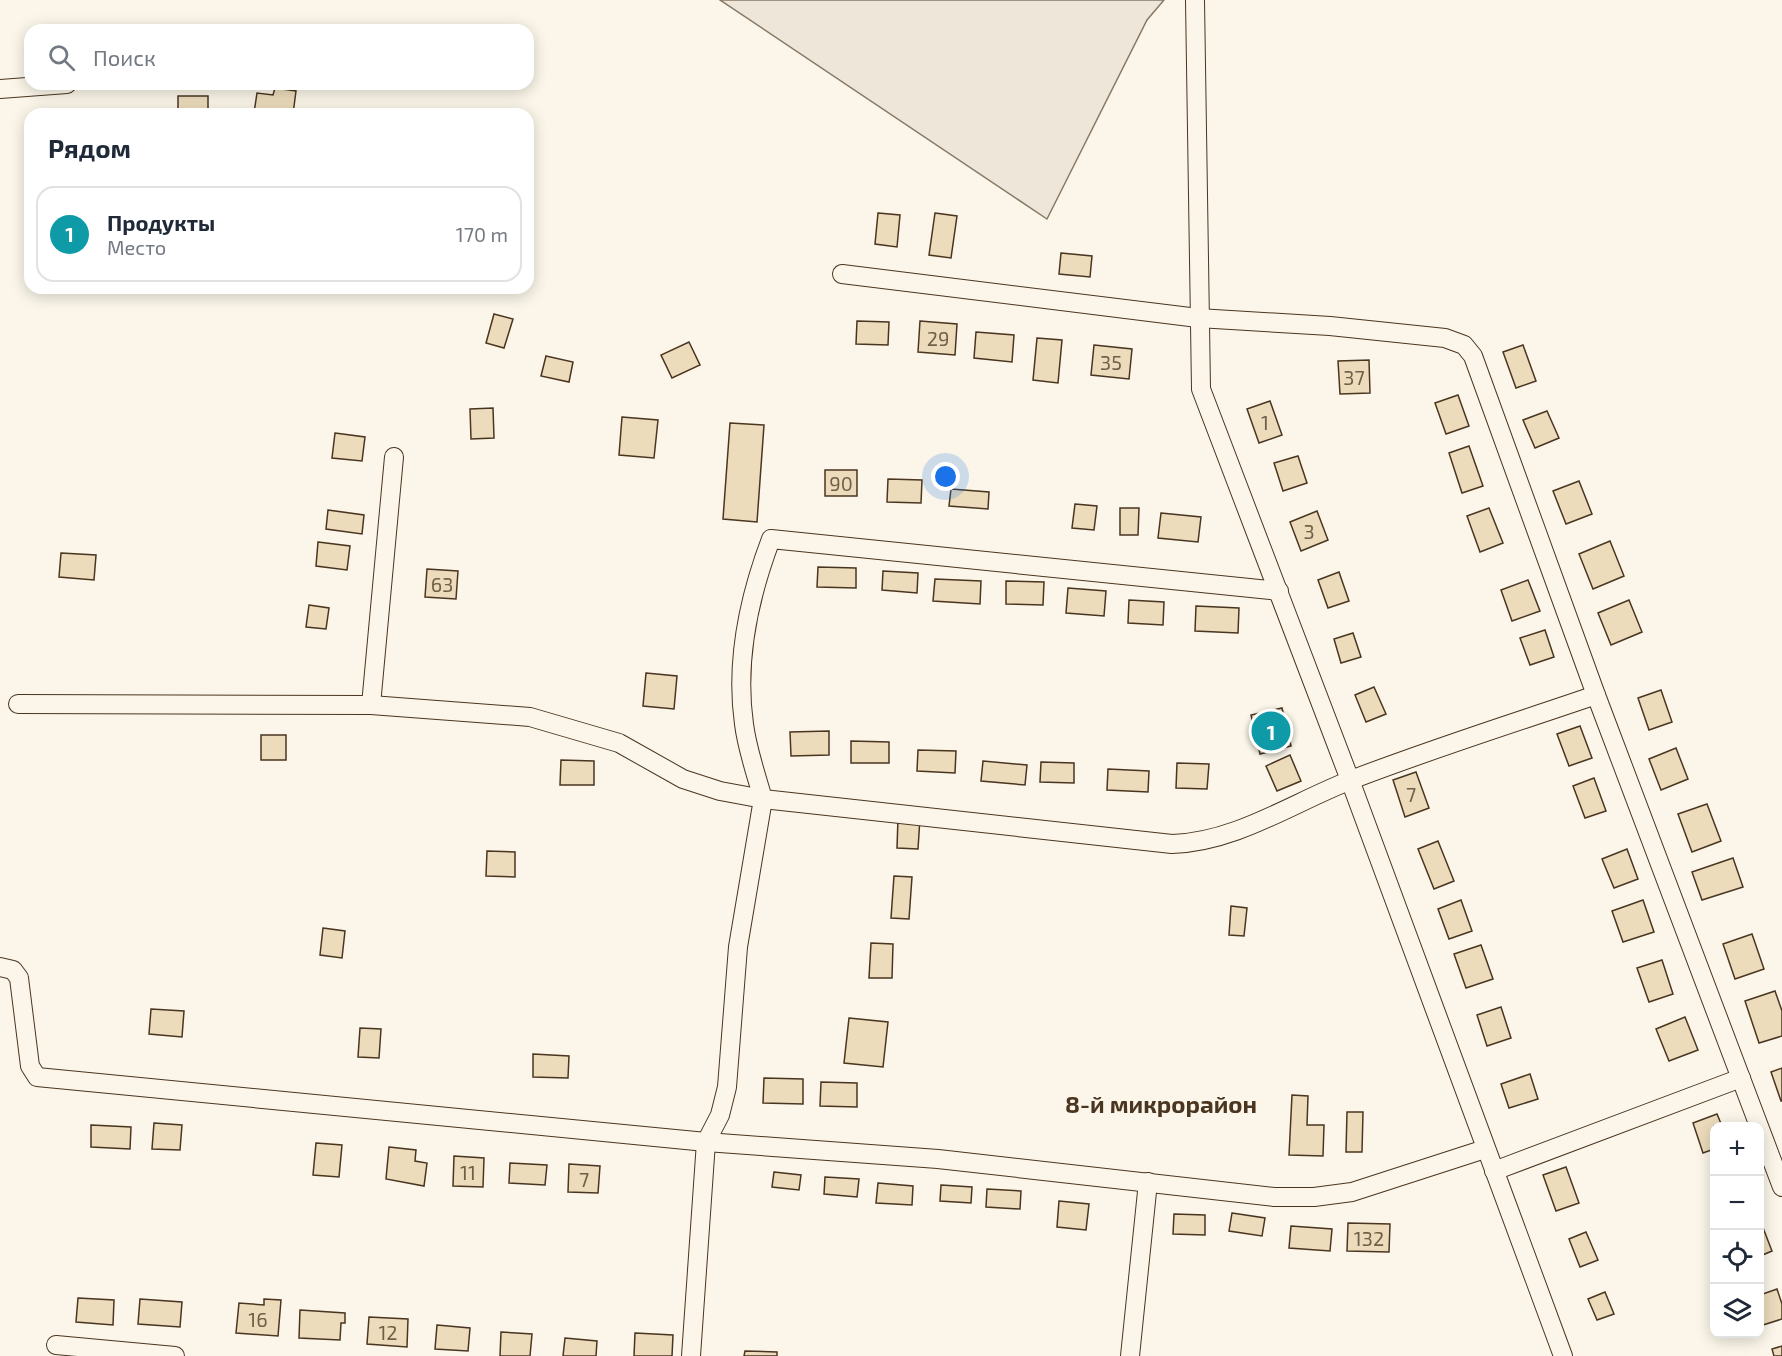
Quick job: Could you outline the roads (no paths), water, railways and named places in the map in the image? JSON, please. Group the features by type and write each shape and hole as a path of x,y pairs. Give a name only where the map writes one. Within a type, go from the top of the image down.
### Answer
{"street":[{"path":"1195,0 1198,140 1198,364 1206,406 1279,591 1563,1356"},
{"path":"0,89 24,87"},
{"path":"842,274 1198,318 1330,326 1445,338 1464,345 1473,356 1596,695 1782,1187"},
{"path":"371,705 394,457"},
{"path":"691,1356 706,1142 720,1115 727,1087 738,947 763,799 743,723 742,674 753,589 771,539 1279,591"},
{"path":"18,704 371,705 530,717 619,743 683,780 720,792 763,799 1161,843 1189,844 1221,837 1350,780 1596,695"},
{"path":"0,967 13,970 19,978 30,1066 37,1077 706,1142 938,1159 1274,1197 1314,1197 1352,1192 1485,1149"},
{"path":"1494,1171 1742,1078"},
{"path":"1130,1356 1148,1182"},
{"path":"56,1346 175,1356"}],"place":[{"name":"Продукты","path":"1271,731"}],"district":[{"name":"8-й микрорайон","path":"1161,1103"}]}
